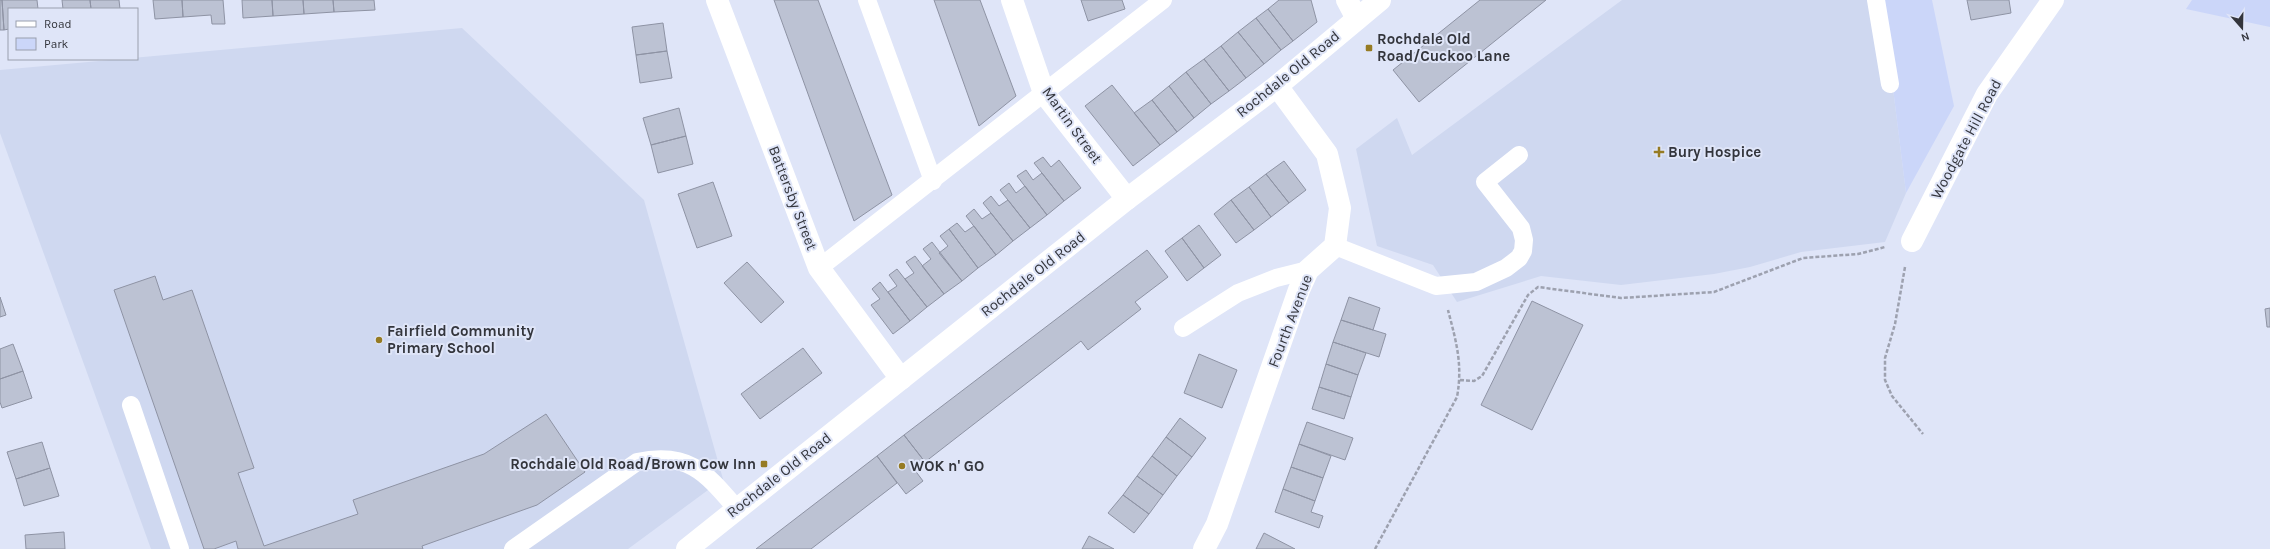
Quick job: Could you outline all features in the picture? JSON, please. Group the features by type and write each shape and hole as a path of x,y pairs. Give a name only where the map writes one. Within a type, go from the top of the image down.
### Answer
{"street":[{"name":"Battersby Street","path":"717,0 819,268 901,379"},
{"name":"Martin Street","path":"1012,0 1044,93 1127,199"},
{"name":"Rochdale Old Road","path":"687,549 1127,199 1277,86 1352,9 1380,0"},
{"name":"Woodgate Hill Road","path":"1912,241 1987,94 2053,0"},
{"path":"1277,86 1327,154 1340,208 1335,246"},
{"name":"Fourth Avenue","path":"1204,549 1217,524 1299,290 1308,270 1335,246"}],"lane":[{"path":"867,0 933,181"},
{"path":"819,268 933,181 1163,0"},
{"path":"1876,0 1890,84"},
{"path":"1335,246 1436,286 1476,282 1506,268 1519,258 1523,251 1524,240 1521,228 1485,182 1519,155"},
{"path":"1183,328 1238,293 1276,278 1308,270"},
{"path":"131,405 180,549"},
{"path":"513,549 637,462 655,458 683,462 708,476 737,509"}],"path":[{"path":"1460,380 1474,381 1482,376 1491,365 1528,295 1538,287 1621,298 1714,292 1804,258 1858,254 1912,241 1901,284 1895,324 1884,358 1885,380 1892,396 1923,434"},
{"path":"1375,549 1457,397 1460,380 1459,353 1447,308 1436,286"}],"shaded area":[{"name":"Bury Hospice","path":"1622,0 1882,0 1906,193 1885,242 1801,252 1750,267 1714,274 1621,285 1541,276 1457,302 1433,265 1377,246 1356,149 1397,118 1412,155"},
{"name":"Fairfield Community Primary School","path":"462,28 644,200 723,479 628,549 151,549 0,133 0,70 110,60 138,60 138,57"}],"green space":[{"path":"1882,0 1932,0 1954,106 1906,193"},
{"path":"2192,0 2270,0 2270,27 2186,9"}],"building":[{"path":"0,0 2,0 4,30 0,30"},
{"path":"2,0 37,0 38,8 8,8 8,29 4,30"},
{"path":"62,0 90,0 91,8 63,8"},
{"path":"90,0 119,0 120,8 91,8"},
{"path":"153,0 182,0 183,17 155,19"},
{"path":"182,0 223,0 225,24 212,24 211,15 183,17"},
{"path":"242,0 272,0 273,16 243,18"},
{"path":"272,0 303,0 304,14 273,16"},
{"path":"303,0 333,0 334,12 304,14"},
{"path":"333,0 374,0 375,10 334,12"},
{"path":"774,0 818,0 892,195 854,221"},
{"path":"934,0 980,0 1016,96 979,126"},
{"path":"1081,0 1122,0 1125,9 1088,21"},
{"path":"1279,0 1311,0 1317,22 1293,41 1268,9"},
{"path":"1480,0 1546,0 1419,102 1393,70"},
{"path":"1967,0 2009,0 2011,13 1971,20"},
{"path":"1268,9 1293,41 1281,50 1256,18"},
{"path":"1256,18 1281,50 1264,64 1238,32"},
{"path":"663,23 667,51 636,55 632,27"},
{"path":"1238,32 1264,64 1246,78 1221,46"},
{"path":"1221,46 1246,78 1229,91 1204,59"},
{"path":"667,51 672,78 640,83 636,55"},
{"path":"1204,59 1229,91 1211,104 1186,72"},
{"path":"1186,72 1211,104 1194,118 1169,86"},
{"path":"1112,85 1160,145 1133,166 1085,106"},
{"path":"1169,86 1194,118 1177,132 1152,100"},
{"path":"1152,100 1177,132 1160,145 1134,113"},
{"path":"679,108 686,136 651,145 643,118"},
{"path":"686,136 693,164 658,173 651,145"},
{"path":"1043,157 1051,167 1059,160 1081,188 1064,201 1034,163"},
{"path":"1284,161 1306,190 1289,203 1266,174"},
{"path":"1026,170 1033,180 1042,173 1064,201 1047,215 1017,176"},
{"path":"1266,174 1289,203 1271,217 1249,187"},
{"path":"713,182 732,236 697,248 678,194"},
{"path":"1009,183 1016,193 1025,186 1047,215 1030,228 1000,190"},
{"path":"1249,187 1271,217 1254,230 1231,200"},
{"path":"991,196 999,206 1008,200 1030,228 1013,241 983,203"},
{"path":"1231,200 1254,230 1236,243 1214,214"},
{"path":"974,209 982,219 991,213 1013,241 996,255 966,216"},
{"path":"957,223 965,232 974,226 996,255 978,268 949,229"},
{"path":"1199,225 1221,255 1204,268 1182,238"},
{"path":"949,229 978,268 962,281 939,253 948,246 940,236"},
{"path":"1182,238 1204,268 1187,281 1165,251"},
{"path":"932,242 962,281 944,294 922,266 931,259 923,249"},
{"path":"1147,250 1168,277 1135,302 1141,309 1088,350 1081,341 925,462 904,435"},
{"path":"915,256 944,294 927,307 905,279 914,273 906,262"},
{"path":"747,262 784,302 761,323 724,283"},
{"path":"897,269 927,307 910,321 888,292 897,286 889,275"},
{"path":"155,276 163,300 192,290 254,468 238,473 264,546 358,514 353,500 484,454 546,414 585,472 537,505 422,546 423,549 238,549 236,541 214,549 204,549 114,290"},
{"path":"880,282 910,321 893,334 871,305 880,299 872,289"},
{"path":"0,297 6,315 0,317"},
{"path":"1349,297 1380,308 1373,330 1341,320"},
{"path":"1532,301 1583,325 1532,430 1481,405"},
{"path":"2270,308 2270,327 2267,327 2265,309"},
{"path":"1341,320 1386,334 1379,357 1333,342"},
{"path":"1333,342 1366,353 1358,375 1326,364"},
{"path":"13,344 23,371 0,379 0,349"},
{"path":"803,348 822,373 760,419 741,394"},
{"path":"1199,354 1237,370 1222,408 1184,393"},
{"path":"1326,364 1358,375 1351,397 1319,387"},
{"path":"23,371 32,398 2,408 0,402 0,379"},
{"path":"1319,387 1351,397 1344,419 1312,409"},
{"path":"1180,418 1206,438 1192,457 1166,437"},
{"path":"1307,422 1353,438 1345,460 1299,444"},
{"name":"WOK n' GO","path":"904,435 925,462 914,469 923,481 906,494 877,456"},
{"path":"1166,437 1192,457 1177,476 1152,456"},
{"path":"42,442 50,468 16,479 7,452"},
{"path":"1299,444 1331,456 1323,478 1291,467"},
{"path":"877,456 897,483 811,549 756,549"},
{"path":"1152,456 1177,476 1163,495 1137,476"},
{"path":"1291,467 1323,478 1315,501 1283,489"},
{"path":"50,468 59,496 24,506 16,479"},
{"path":"1137,476 1163,495 1149,514 1123,495"},
{"path":"1283,489 1315,501 1311,512 1323,516 1319,528 1275,512"},
{"path":"1123,495 1149,514 1134,533 1108,513"},
{"path":"64,532 65,549 26,549 25,535"},
{"path":"1264,533 1295,549 1256,549"},
{"path":"1089,536 1114,549 1082,549"}],"place":[{"name":"Rochdale Old Road/Cuckoo Lane","path":"1369,48"},
{"name":"Bury Hospice","path":"1659,152"},
{"name":"Fairfield Community Primary School","path":"379,340"},
{"name":"Rochdale Old Road/Brown Cow Inn","path":"764,464"},
{"name":"WOK n' GO","path":"902,466"}]}
